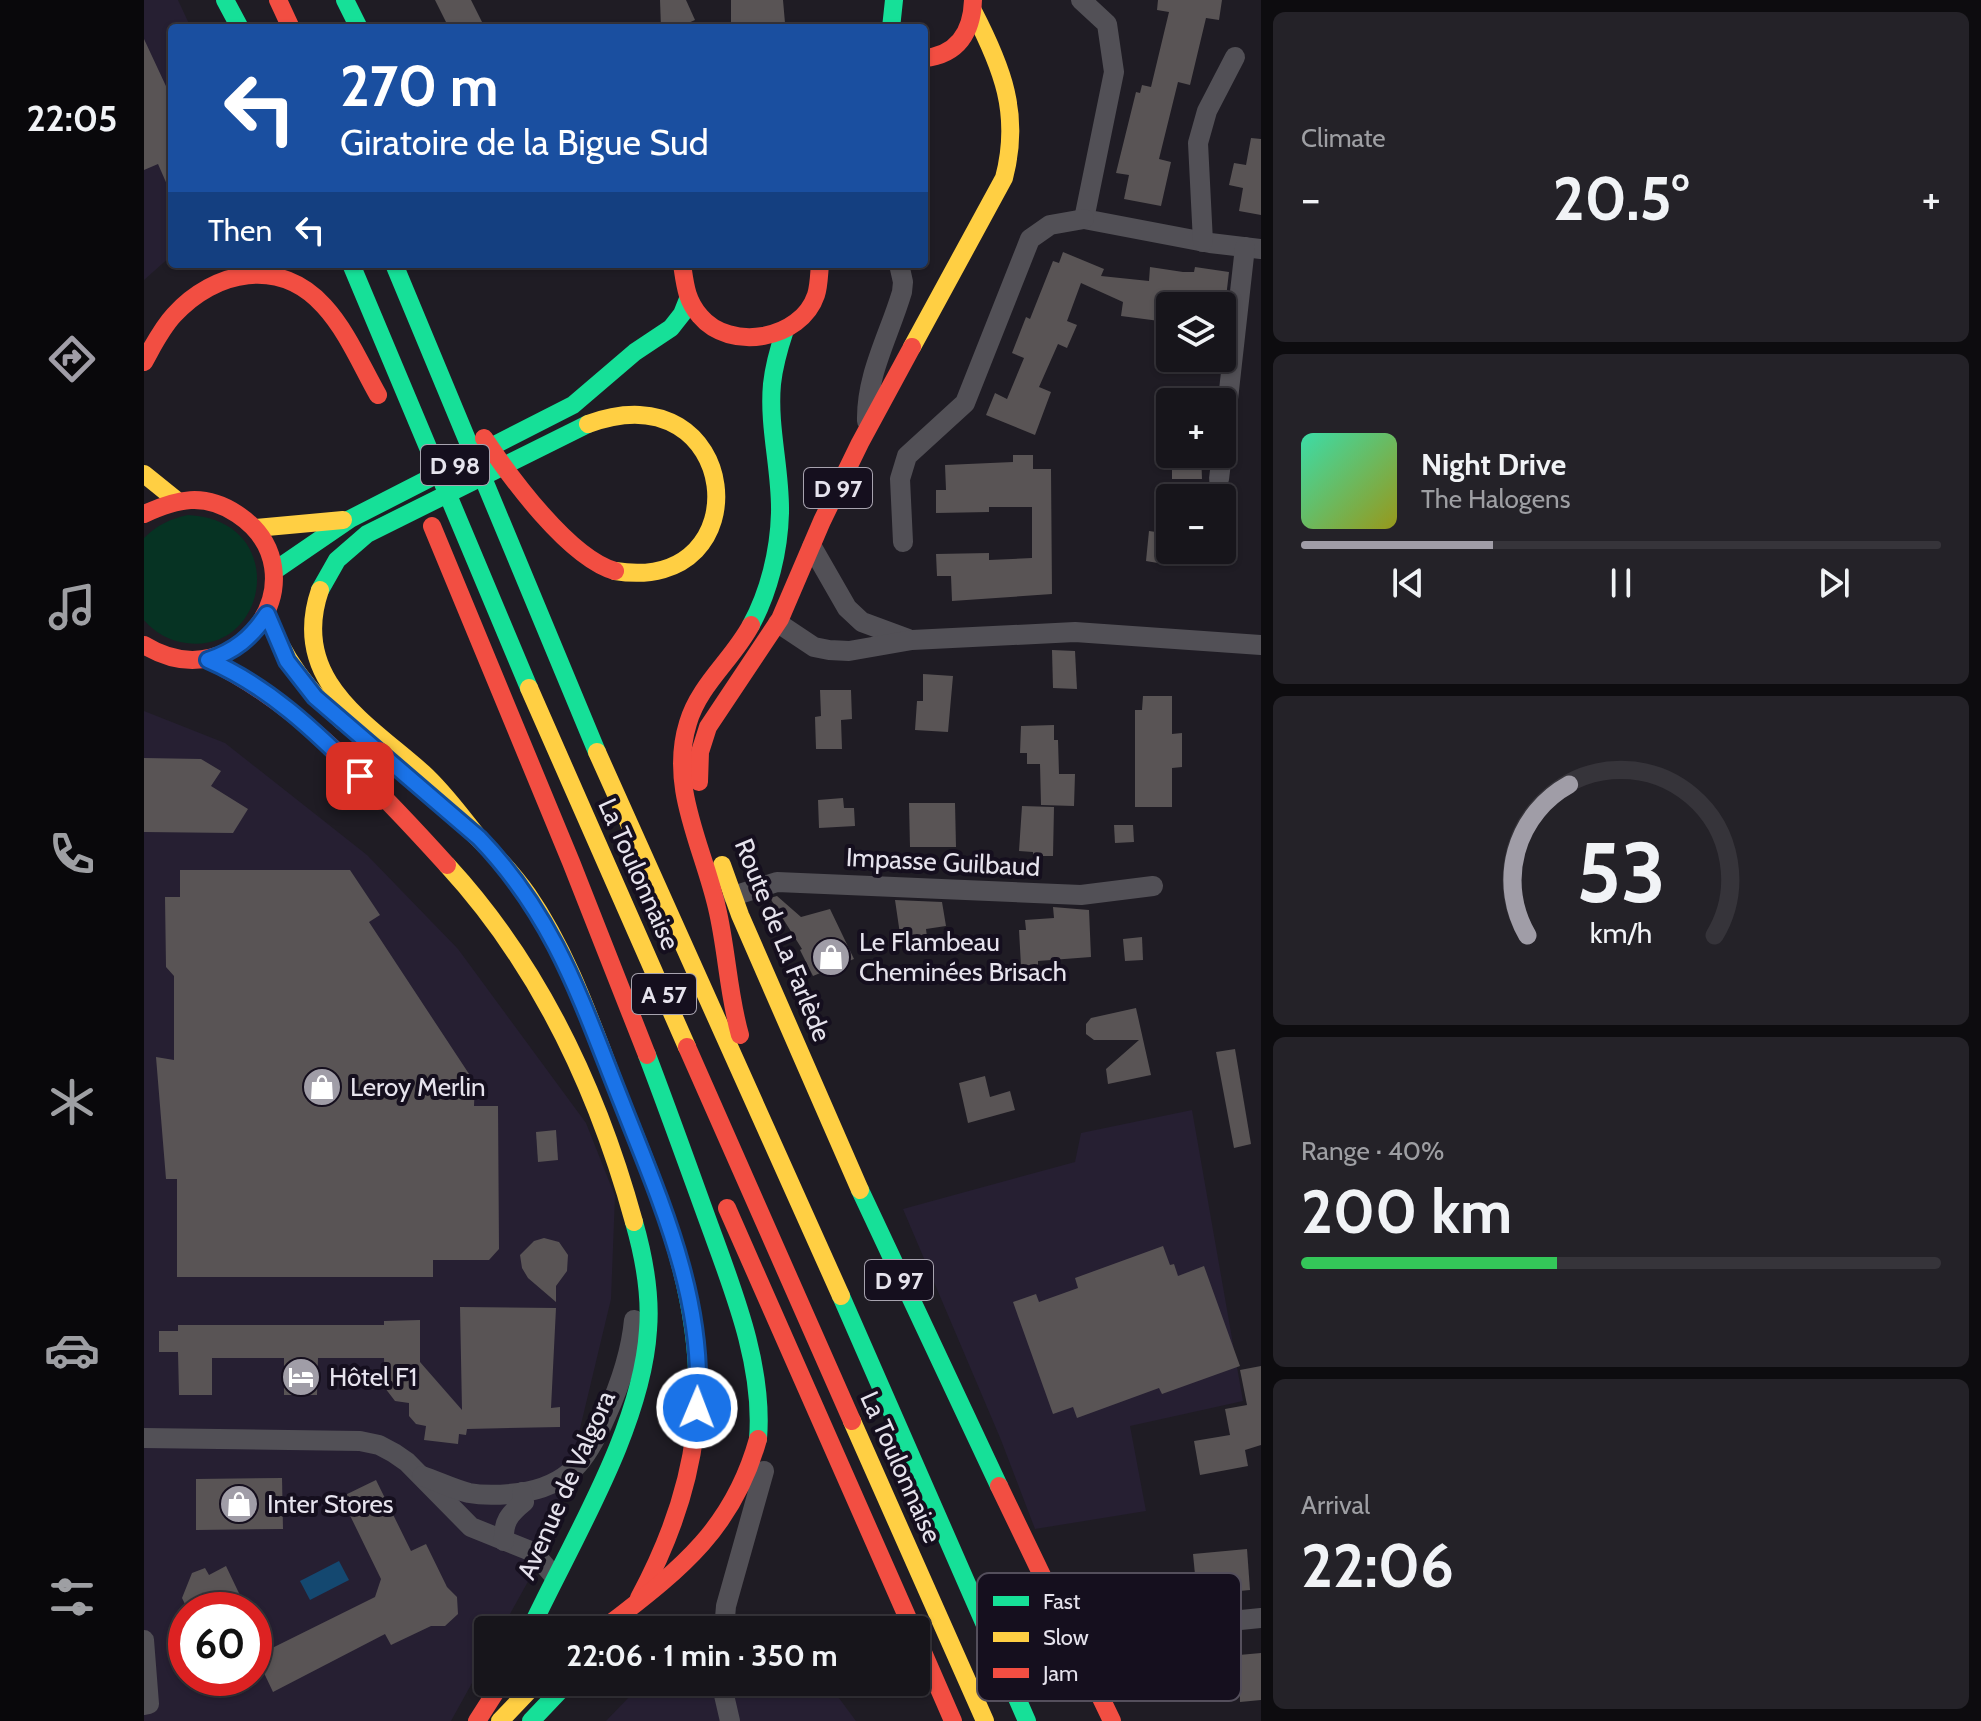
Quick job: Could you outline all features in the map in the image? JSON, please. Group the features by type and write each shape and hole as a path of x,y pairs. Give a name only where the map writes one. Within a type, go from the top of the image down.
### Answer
{"main road":[{"path":"207,0 219,24"},
{"path":"225,0 238,24"},
{"path":"278,0 289,24"},
{"path":"345,0 357,24"},
{"path":"891,24 894,0"},
{"path":"967,56 973,5"},
{"name":"Route de La Farlède","path":"973,5 1001,73 1012,115 1014,134 1004,178 867,431 822,521 778,623 715,715 700,752 698,770 702,795 733,896 892,1265 1041,1573"},
{"path":"928,58 967,56 1006,96"},
{"name":"La Toulonnaise","path":"353,268 537,708 985,1721"},
{"name":"La Toulonnaise","path":"396,268 624,816 794,1189 977,1607"},
{"path":"682,268 688,299 701,318 721,332 742,339 764,338 785,330 803,316 815,297 820,268"},
{"path":"144,362 156,338 176,312 203,288 233,276 265,274 291,281 316,298 329,312 381,402 338,293"},
{"name":"D 98","path":"274,571 350,519 584,398 635,352 671,328 682,314 688,299"},
{"path":"785,330 774,368 771,403 780,503 772,566 750,627 700,698 688,721 680,775 683,798 716,902 735,1021 794,1189"},
{"name":"D 98","path":"615,371 721,332"},
{"path":"434,359 506,471 597,565 626,572 669,566 696,549 709,532 718,500 717,476 699,443 677,426 654,417 627,415 585,425 550,441 380,527 348,547 325,576 316,605 315,654 327,683 347,708 425,775 535,906 566,962 674,1241 691,1304 699,1389 690,1462 664,1547 646,1586 627,1616"},
{"path":"408,468 655,1072 726,1273 760,1404 759,1435 743,1491 717,1530 679,1568 619,1616"},
{"path":"144,474 175,499"},
{"path":"144,514 175,499 198,498 219,502 239,513 256,528 268,548 274,571 273,593 267,614 243,644 226,654 208,660 171,659 144,645"},
{"name":"D 98","path":"256,528 350,519"},
{"path":"267,614 287,661 315,697 479,838"},
{"name":"Avenue de Valgora","path":"208,660 238,673 304,723 439,855 471,891 501,931 550,1010 601,1122 628,1199 640,1240 647,1286 645,1355 634,1399 616,1445 536,1616"},
{"path":"511,715 700,1146"},
{"path":"719,1190 907,1616"},
{"path":"930,1668 953,1721"},
{"path":"477,1721 493,1696"},
{"path":"500,1721 524,1696"},
{"path":"531,1721 555,1696"},
{"path":"559,1717 573,1696"},
{"name":"La Toulonnaise","path":"1018,1701 1027,1721"},
{"name":"Route de La Farlède","path":"1102,1701 1112,1721"}],"street":[{"path":"1081,0 1107,24 1114,72 1084,219"},
{"path":"1203,242 1198,143 1207,111 1235,57"},
{"path":"903,542 900,479 907,456 965,403 1030,239 1050,225 1084,219 1203,242 1253,248 1232,388"},
{"path":"867,431 867,403 874,369 902,292 900,268"},
{"path":"1219,479 1220,468"},
{"path":"812,547 847,608 862,622 912,640"},
{"path":"778,623 814,647 849,651 912,640 1075,632 1261,645"},
{"name":"Impasse Guilbaud","path":"733,896 777,882 1081,895 1153,886"},
{"path":"655,1072 739,1271 757,1327 768,1386 771,1411 769,1452 725,1616"},
{"path":"419,1474 466,1492 492,1495 549,1486 579,1464 598,1435 632,1341 635,1307 628,1199"},
{"path":"144,1438 360,1441 379,1445 419,1474 471,1527 533,1552 554,1576"},
{"path":"504,1541 504,1525 512,1512 524,1502 522,1492"},
{"path":"1241,1620 1261,1618"},
{"path":"144,1640 146,1705"},
{"path":"724,1696 730,1721"}],"shaded area":[{"path":"144,0 178,0 189,24 168,24 168,259 144,280"},
{"path":"144,711 225,743 367,855 458,949 586,1123 615,1196 611,1299 555,1533 509,1616 474,1616 474,1679 451,1721 144,1721"},
{"path":"1192,1110 1243,1401 1130,1426 1146,1511 1035,1529 1001,1440 903,1209 1075,1162 1081,1133"},
{"path":"630,1696 837,1696 856,1721 606,1721"}],"green space":[{"path":"188,515 221,522 243,539 255,561 257,585 250,609 236,629 214,641 186,643 174,640 144,620 144,538 164,523"}],"water":[{"path":"339,1561 349,1580 310,1600 300,1581"}],"building":[{"path":"435,0 471,0 483,24 447,24"},
{"path":"660,0 686,0 695,20 686,24 661,24"},
{"path":"731,0 783,0 785,23 731,24"},
{"path":"1158,0 1222,0 1219,20 1206,18 1190,85 1178,82 1159,159 1171,162 1161,206 1124,199 1129,175 1116,173 1136,92 1140,93 1142,85 1151,87 1169,12 1157,10"},
{"path":"144,39 168,90 168,187 158,164 144,170"},
{"path":"1251,138 1261,139 1261,215 1239,211 1243,188 1229,185 1234,163 1246,165"},
{"path":"1063,252 1104,269 1101,276 1149,281 1150,267 1183,272 1194,272 1195,267 1229,272 1227,292 1156,292 1156,321 1121,316 1123,302 1081,283 1067,321 1077,325 1067,348 1058,344 1039,387 1051,392 1035,435 986,415 995,393 1007,399 1024,358 1012,353 1026,317 1030,319 1053,261 1059,263"},
{"path":"1013,455 1033,455 1033,469 1051,469 1052,594 952,601 951,576 937,576 936,554 989,553 989,560 1032,558 1032,507 989,507 989,512 936,513 936,490 946,490 945,465 1013,462"},
{"path":"1172,468 1202,468 1202,479 1172,479"},
{"path":"1149,531 1156,532 1156,563 1146,561"},
{"path":"1052,650 1075,651 1077,689 1053,688"},
{"path":"923,674 953,676 948,732 915,730 917,701 923,701"},
{"path":"820,690 851,690 852,719 841,720 842,749 816,749 815,717 821,716"},
{"path":"1143,696 1172,696 1172,734 1182,733 1182,767 1172,768 1172,807 1135,807 1135,710 1142,710"},
{"path":"1054,725 1054,740 1058,740 1059,774 1075,774 1074,806 1041,805 1040,764 1027,764 1027,753 1020,753 1021,726"},
{"path":"144,758 201,759 221,771 211,786 248,809 233,833 144,832"},
{"path":"843,798 844,808 854,808 855,826 819,828 818,800"},
{"path":"909,803 955,803 956,847 910,847"},
{"path":"1022,806 1054,807 1053,856 1033,856 1033,852 1019,851"},
{"path":"1114,825 1133,825 1134,842 1115,843"},
{"name":"Leroy Merlin","path":"180,870 350,870 380,915 369,922 475,1083 474,1106 498,1106 499,1249 489,1260 433,1260 433,1277 177,1277 177,1179 166,1179 156,1057 174,1060 174,976 166,967 165,897 180,897"},
{"path":"777,896 801,917 830,909 854,959 813,976 802,949 770,898"},
{"path":"895,900 942,902 946,926 926,929 927,937 901,941"},
{"path":"1053,907 1089,910 1091,957 1038,961 1038,967 1021,966 1019,930 1026,930 1025,920 1054,918"},
{"path":"1142,937 1143,960 1125,961 1123,939"},
{"path":"1136,1008 1151,1075 1108,1084 1106,1069 1139,1040 1094,1040 1086,1034 1086,1024 1091,1018"},
{"path":"1235,1049 1251,1144 1234,1148 1216,1052"},
{"path":"985,1076 990,1097 1010,1091 1015,1110 968,1123 959,1083"},
{"path":"556,1130 558,1160 538,1162 536,1132"},
{"path":"544,1238 559,1242 568,1255 567,1271 556,1286 556,1302 528,1278 522,1268 520,1255 534,1241"},
{"path":"1163,1246 1178,1276 1204,1266 1240,1366 1162,1394 1159,1388 1077,1418 1073,1407 1053,1414 1013,1302 1036,1294 1039,1302 1078,1288 1075,1278"},
{"path":"460,1307 556,1308 551,1408 560,1407 560,1427 467,1429 466,1435 459,1434 458,1444 424,1440 426,1426 416,1424 409,1416 409,1403 395,1401 385,1388 384,1358 318,1358 317,1395 284,1395 284,1358 212,1358 212,1395 179,1395 178,1352 159,1352 159,1331 178,1331 178,1325 384,1325 384,1321 420,1320 420,1362 462,1410"},
{"path":"1261,1366 1261,1445 1245,1450 1248,1466 1200,1475 1194,1441 1230,1435 1225,1409 1247,1405 1240,1370"},
{"name":"Inter Stores","path":"282,1478 283,1529 196,1530 196,1479"},
{"path":"376,1480 411,1551 426,1544 447,1587 457,1597 458,1614 445,1626 431,1626 391,1645 385,1634 273,1692 272,1648 375,1597 381,1579 341,1497"},
{"path":"1247,1549 1250,1590 1241,1591 1241,1573 1195,1573 1193,1554"},
{"path":"226,1566 238,1592 184,1592 192,1573 205,1568 209,1575"},
{"path":"1261,1653 1261,1700 1240,1702 1241,1655"}],"traffic: fast":[{"path":"225,0 238,24"},
{"path":"345,0 357,24"},
{"path":"891,24 894,0"},
{"path":"353,268 529,688"},
{"path":"396,268 597,752"},
{"path":"274,571 350,519 573,405 635,352 671,328 682,314 688,299"},
{"path":"751,625 768,585 778,542 780,497 771,400 774,370 785,330"},
{"path":"320,590 337,560 367,534 588,424"},
{"path":"647,1055 745,1328 756,1383 758,1439"},
{"path":"627,1115 670,1230 690,1308 696,1349 695,1431"},
{"path":"860,1190 999,1486"},
{"path":"537,1616 619,1445 643,1367 648,1330 648,1289 634,1222"},
{"path":"841,1296 977,1607"},
{"path":"531,1721 555,1696"},
{"path":"1018,1701 1027,1721"}],"traffic: slow":[{"path":"912,347 1004,178 1009,155 1006,92 973,11"},
{"path":"588,424 640,415 678,426 704,452 716,485 713,520 696,550 663,569 615,571"},
{"path":"144,474 175,499"},
{"path":"256,528 343,520"},
{"path":"320,590 313,622 315,650 324,674 358,717 431,780 479,838"},
{"path":"267,614 298,673 343,722"},
{"path":"529,688 687,1047"},
{"path":"597,752 841,1296"},
{"path":"461,822 513,875 544,920 583,1002 627,1115"},
{"path":"447,865 510,945 562,1032 603,1125 634,1222"},
{"path":"722,865 740,915 860,1190"},
{"path":"852,1421 985,1721"},
{"path":"500,1721 524,1696"}],"traffic: jam":[{"path":"278,0 289,24"},
{"path":"928,57 946,52 961,40 970,22 973,0"},
{"path":"683,268 689,298 700,316 713,327 746,337 781,331 796,322 808,310 816,295 820,268"},
{"path":"144,362 165,326 190,300 228,279 268,275 288,280 307,290 324,306 347,337 378,395"},
{"path":"699,782 700,752 708,727 780,619 822,521 912,347"},
{"path":"484,438 525,494 560,533 597,563 615,571"},
{"path":"144,514 190,500 225,507 237,514 262,539 273,567 272,596 260,623 239,645 211,658 179,659 144,645"},
{"path":"432,526 647,1055"},
{"path":"740,1035 717,908 690,816 682,770 683,747 693,709 751,625"},
{"path":"208,660 274,699 305,724 366,779 447,865"},
{"path":"687,1047 852,1421"},
{"path":"727,1208 907,1616"},
{"path":"639,1598 675,1518 695,1431"},
{"path":"620,1616 677,1569 716,1526 747,1472 758,1439"},
{"path":"999,1486 1041,1573"},
{"path":"930,1668 953,1721"},
{"path":"477,1721 493,1696"},
{"path":"1102,1701 1112,1721"}],"place":[{"name":"Le Flambeau Cheminées Brisach","path":"831,957"},
{"name":"Leroy Merlin","path":"322,1087"},
{"name":"Hôtel F1","path":"301,1377"},
{"name":"Inter Stores","path":"239,1504"}],"route":[{"path":"360,776 283,705 238,673 208,660 243,644 267,614 287,661 315,697 479,838 535,906 566,962 674,1241 691,1304 699,1389 697,1408"}]}
